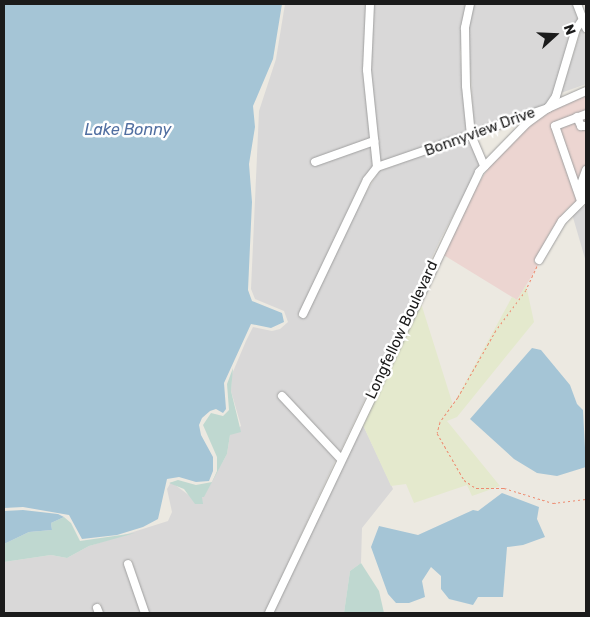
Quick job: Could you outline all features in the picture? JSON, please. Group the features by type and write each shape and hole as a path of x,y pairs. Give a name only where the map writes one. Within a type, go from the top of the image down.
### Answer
{"street":[{"path":"303,314 366,180 377,167 366,52 370,4"},
{"path":"470,4 463,53 471,134 484,166"},
{"path":"577,4 586,28"},
{"name":"Bonnyview Drive","path":"377,167 548,108 556,96 576,29 583,19"},
{"name":"Longfellow Boulevard","path":"270,613 444,240 484,166 513,134 548,108 586,91"},
{"path":"584,199 555,126 586,114"},
{"path":"577,117 581,126 586,126"},
{"path":"315,162 374,141"},
{"path":"584,199 581,184 586,170"},
{"path":"539,260 562,221 584,199"},
{"path":"282,396 341,459"},
{"path":"128,564 145,613"}],"path":[{"path":"539,260 526,290 496,330 458,397 440,422 437,433 464,480 476,488 504,488 553,502 586,499"}],"shaded area":[{"path":"285,4 366,4 363,71 373,167 363,178 298,316 305,318 359,204 379,171 468,139 480,165 441,238 340,452 283,391 277,396 336,459 265,613 149,613 131,559 124,562 141,613 103,613 100,603 93,606 95,613 4,613 4,562 51,555 67,558 89,546 168,521 172,512 167,489 171,482 190,496 204,496 227,454 230,435 241,426 231,391 232,374 246,341 253,327 272,331 280,329 288,322 284,311 255,299 251,289 259,111 276,59"},
{"path":"374,4 466,4 460,53 467,132 380,164 371,70"},
{"path":"474,4 573,4 578,19 572,28 553,95 546,105 474,130 468,29"},
{"path":"582,27 586,39 586,84 561,93"},
{"path":"586,95 586,193 566,210 550,232 534,262 539,264 517,300 442,254 471,196 493,160 529,125 550,111"},
{"path":"586,205 586,262 572,214"},
{"path":"233,368 231,391 241,432 230,435 227,454 204,497 202,497 203,504 195,504 184,489 169,483 178,480 196,485 212,482 217,471 217,457 203,425 211,413 223,416 229,410 227,384"},
{"path":"362,423 393,489 362,528 361,563 350,571 344,613 273,613"},
{"path":"64,517 71,523 80,541 135,533 89,546 67,558 51,555 4,562 4,544 29,532 52,530 51,523"},
{"path":"361,563 379,591 384,613 344,613 350,571"}],"green space":[{"path":"526,285 534,322 457,417 447,421 500,486 472,496 467,485 414,503 406,484 391,486 362,423 420,300 453,405 512,297 517,300"}],"water":[{"name":"Lake Bonny","path":"4,4 282,4 273,59 253,106 255,127 249,164 252,202 248,290 252,301 282,313 284,322 271,328 251,324 224,383 226,409 223,413 216,409 210,411 202,418 199,425 201,435 213,457 213,471 209,481 196,482 179,477 167,479 158,519 143,527 117,535 82,539 69,515 23,507 4,508"},
{"path":"532,348 541,350 570,385 577,404 583,410 586,467 557,476 537,473 514,459 470,419"},
{"path":"502,493 539,507 537,519 545,537 523,545 507,547 503,597 478,597 473,605 449,599 441,589 441,576 431,567 422,581 425,597 409,603 396,603 388,594 371,547 379,526 418,535 473,510 478,511"},
{"path":"23,510 58,514 64,517 51,523 52,530 29,532 4,544 4,511"}]}
